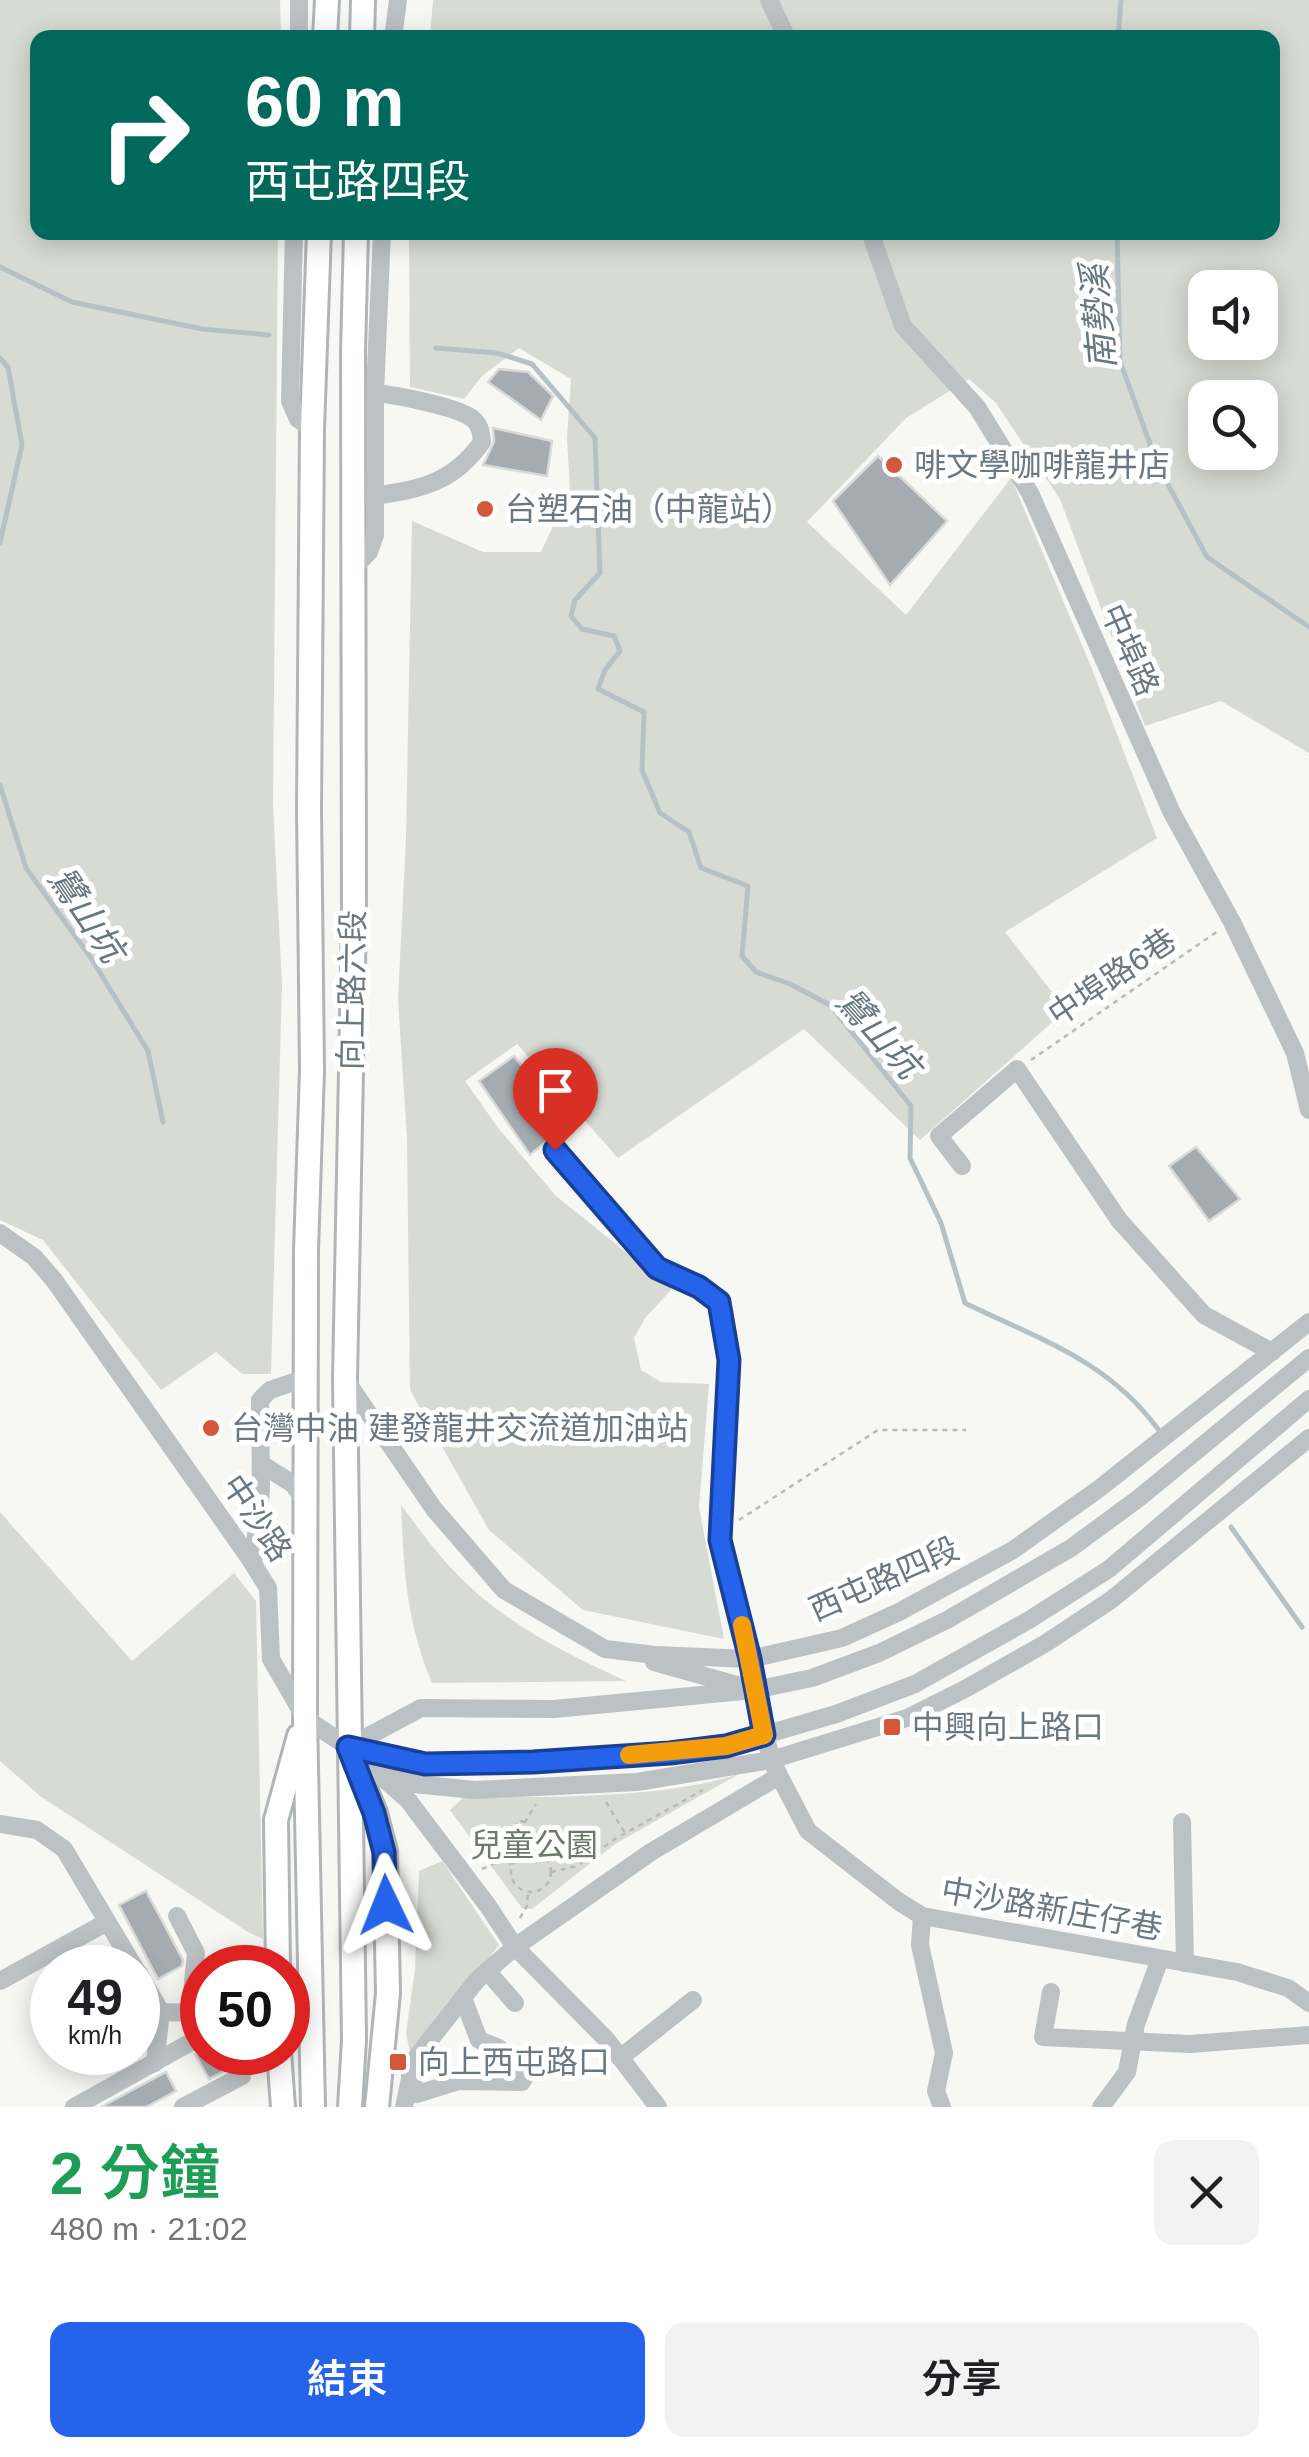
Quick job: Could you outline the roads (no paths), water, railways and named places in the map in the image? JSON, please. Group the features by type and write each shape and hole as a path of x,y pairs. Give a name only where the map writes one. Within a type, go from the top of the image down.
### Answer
{"main road":[{"path":"326,30 327,0"},
{"path":"362,0 362,30"},
{"name":"向上路六段","path":"313,2107 305,1718 306,1250 312,1070 308,809 312,429 319,240"},
{"name":"向上路六段","path":"350,2107 354,2040 345,1379 354,917 356,240"},
{"name":"向上路六段","path":"278,1945 276,1820 305,1718"},
{"name":"向上路六段","path":"348,1747 374,1813 384,1852 388,1994 377,2107"},
{"path":"281,2075 283,2107"}],"street":[{"path":"299,0 300,30"},
{"path":"393,30 398,0"},
{"path":"768,0 783,30"},
{"path":"294,240 290,401 298,419 312,429"},
{"path":"352,568 369,552 375,535 374,393 382,240"},
{"name":"中埠路","path":"873,240 904,326 977,407 1030,494 1164,798 1232,922 1295,1054 1309,1110"},
{"path":"374,393 471,416 480,427 482,442 451,476 412,490 374,496"},
{"path":"962,1166 939,1136 1017,1069 1131,1233 1204,1315 1272,1352"},
{"name":"中沙路新庄仔巷","path":"555,1150 657,1268 699,1287 719,1302 729,1360 720,1532 764,1735 775,1768 808,1830 922,1916 1237,1972 1288,1988 1309,2003"},
{"name":"中沙路","path":"0,1233 34,1257 54,1280 253,1563 268,1588 271,1658 305,1718"},
{"name":"西屯路四段","path":"345,1379 434,1510 504,1590 605,1649 750,1659 842,1638 1013,1550 1100,1488 1309,1322"},
{"name":"西屯路四段","path":"348,1747 421,1708 554,1710 754,1690 812,1678 879,1653 947,1620 1071,1548 1309,1358"},
{"path":"253,1563 259,1521 260,1400 270,1390 306,1378"},
{"path":"348,1747 425,1764 670,1753 726,1746 836,1714 914,1684 1109,1570 1309,1398"},
{"path":"404,2107 414,2060 512,1942 775,1768 907,1718 1046,1643 1111,1600 1309,1438"},
{"path":"261,1464 300,1490 306,1503"},
{"path":"605,1649 754,1690"},
{"path":"305,1718 414,1784 475,1790 637,1782 775,1768"},
{"path":"348,1747 408,1800 512,1942 620,2058 658,2107"},
{"path":"1182,1822 1185,1963"},
{"path":"0,1824 36,1830 64,1849 121,1945"},
{"path":"177,1916 192,1945"},
{"path":"922,1916 920,1945 944,2053 936,2091 942,2107"},
{"path":"0,1981 108,1922"},
{"path":"1101,2107 1127,2072 1136,2024 1160,1959"},
{"path":"488,1971 515,2003"},
{"path":"1051,1992 1043,2037 1190,2044 1309,2034"},
{"path":"410,2076 416,2094 459,2081 522,2082 527,2073 509,2068 498,2048 479,2040 463,1998"},
{"path":"620,2058 693,2000"},
{"path":"160,2020 161,2012 180,2012"},
{"path":"74,2107 133,2075"},
{"path":"183,2107 242,2075"}],"waterway":[{"name":"南勢溪","path":"1119,30 1121,0"},
{"name":"南勢溪","path":"1117,240 1120,361 1158,466 1207,557 1309,627"},
{"name":"鷺山坑","path":"0,267 72,302 202,329 269,335"},
{"name":"鷺山坑","path":"436,348 497,353 532,364 595,438 600,573 575,600 571,616 582,629 614,636 620,651 605,670 598,689 644,712 642,770 660,813 689,832 701,868 748,886 742,956 756,972 830,1005 911,1106 910,1158 941,1223 965,1303 1094,1368 1138,1405 1158,1429"},
{"name":"鷺山坑","path":"0,358 8,367 22,445 0,543"},
{"name":"鷺山坑","path":"0,785 26,868 91,958 148,1051 163,1122"},
{"name":"鷺山坑","path":"1231,1527 1302,1627"}],"place":[{"name":"啡文學咖啡龍井店","path":"894,465"},
{"name":"台塑石油（中龍站）","path":"485,509"},
{"name":"台灣中油 建發龍井交流道加油站","path":"211,1428"},
{"name":"中興向上路口","path":"892,1727"},
{"name":"向上西屯路口","path":"398,2062"}],"park label":[{"name":"兒童公園","path":"534,1845"}]}
